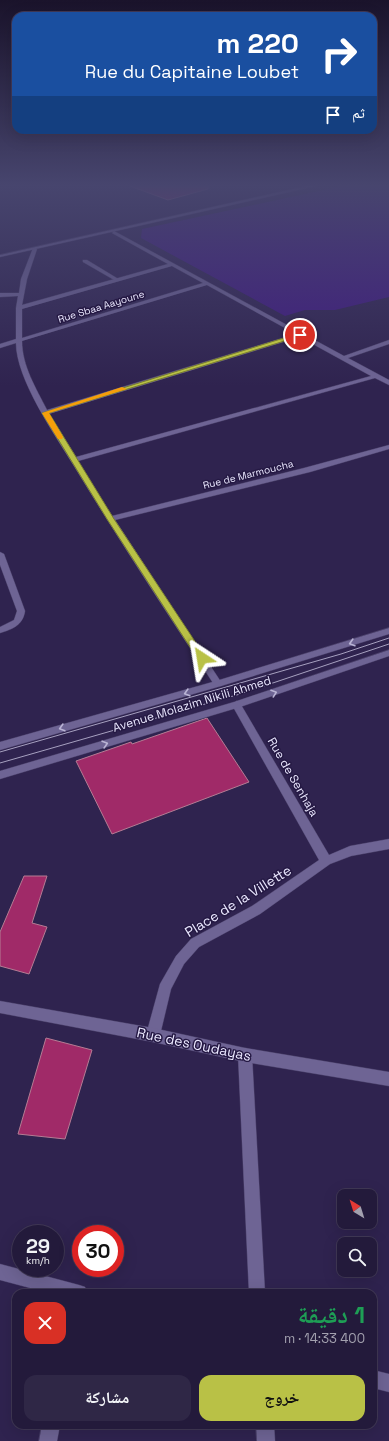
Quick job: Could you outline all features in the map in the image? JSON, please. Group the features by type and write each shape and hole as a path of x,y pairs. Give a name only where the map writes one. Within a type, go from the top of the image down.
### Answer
{"street":[{"path":"0,256 24,251"},
{"path":"34,251 24,279 19,308 18,340 24,370 45,413 110,519 218,684"},
{"path":"149,251 389,384"},
{"path":"19,308 172,264"},
{"name":"Rue Sbaa Aayoune","path":"0,346 208,284"},
{"path":"0,295 22,294"},
{"path":"45,413 300,335"},
{"path":"343,358 389,342"},
{"path":"74,460 376,376"},
{"name":"Rue de Marmoucha","path":"110,519 389,448"},
{"path":"0,554 2,564 21,611 20,619 16,623 0,630"},
{"name":"Avenue Molazim Nikili Ahmed","path":"0,746 218,684 389,631"},
{"name":"Avenue Molazim Nikili Ahmed","path":"0,775 237,705 389,653"},
{"name":"Rue de Senhaja","path":"237,705 326,860"},
{"name":"Place de la Villette","path":"152,1035 164,988 180,960 195,943 256,910 326,860 350,852 389,844"},
{"name":"Rue des Oudayas","path":"0,1007 152,1035 245,1055 389,1079"},
{"path":"245,1055 257,1289"},
{"path":"0,1272 64,1289"},
{"path":"377,1380 389,1383"},
{"path":"48,1441 51,1429"},
{"path":"265,1429 266,1441"}],"lane":[{"path":"85,261 118,280"}],"shaded area":[{"path":"165,251 389,251 389,297 335,310 305,310 285,316"}],"building":[{"path":"207,718 249,782 112,834 76,761 131,742 132,744"},
{"path":"24,876 47,876 32,923 47,927 29,974 0,966 0,932"},
{"path":"46,1038 92,1050 65,1139 18,1134"}],"tram line":[{"path":"0,752 341,654 389,638"},
{"path":"0,763 240,694 389,644"}],"slow traffic":[{"path":"60,437 45,413 124,389"}],"route":[{"path":"202,658 125,543 45,413 300,335"}]}
